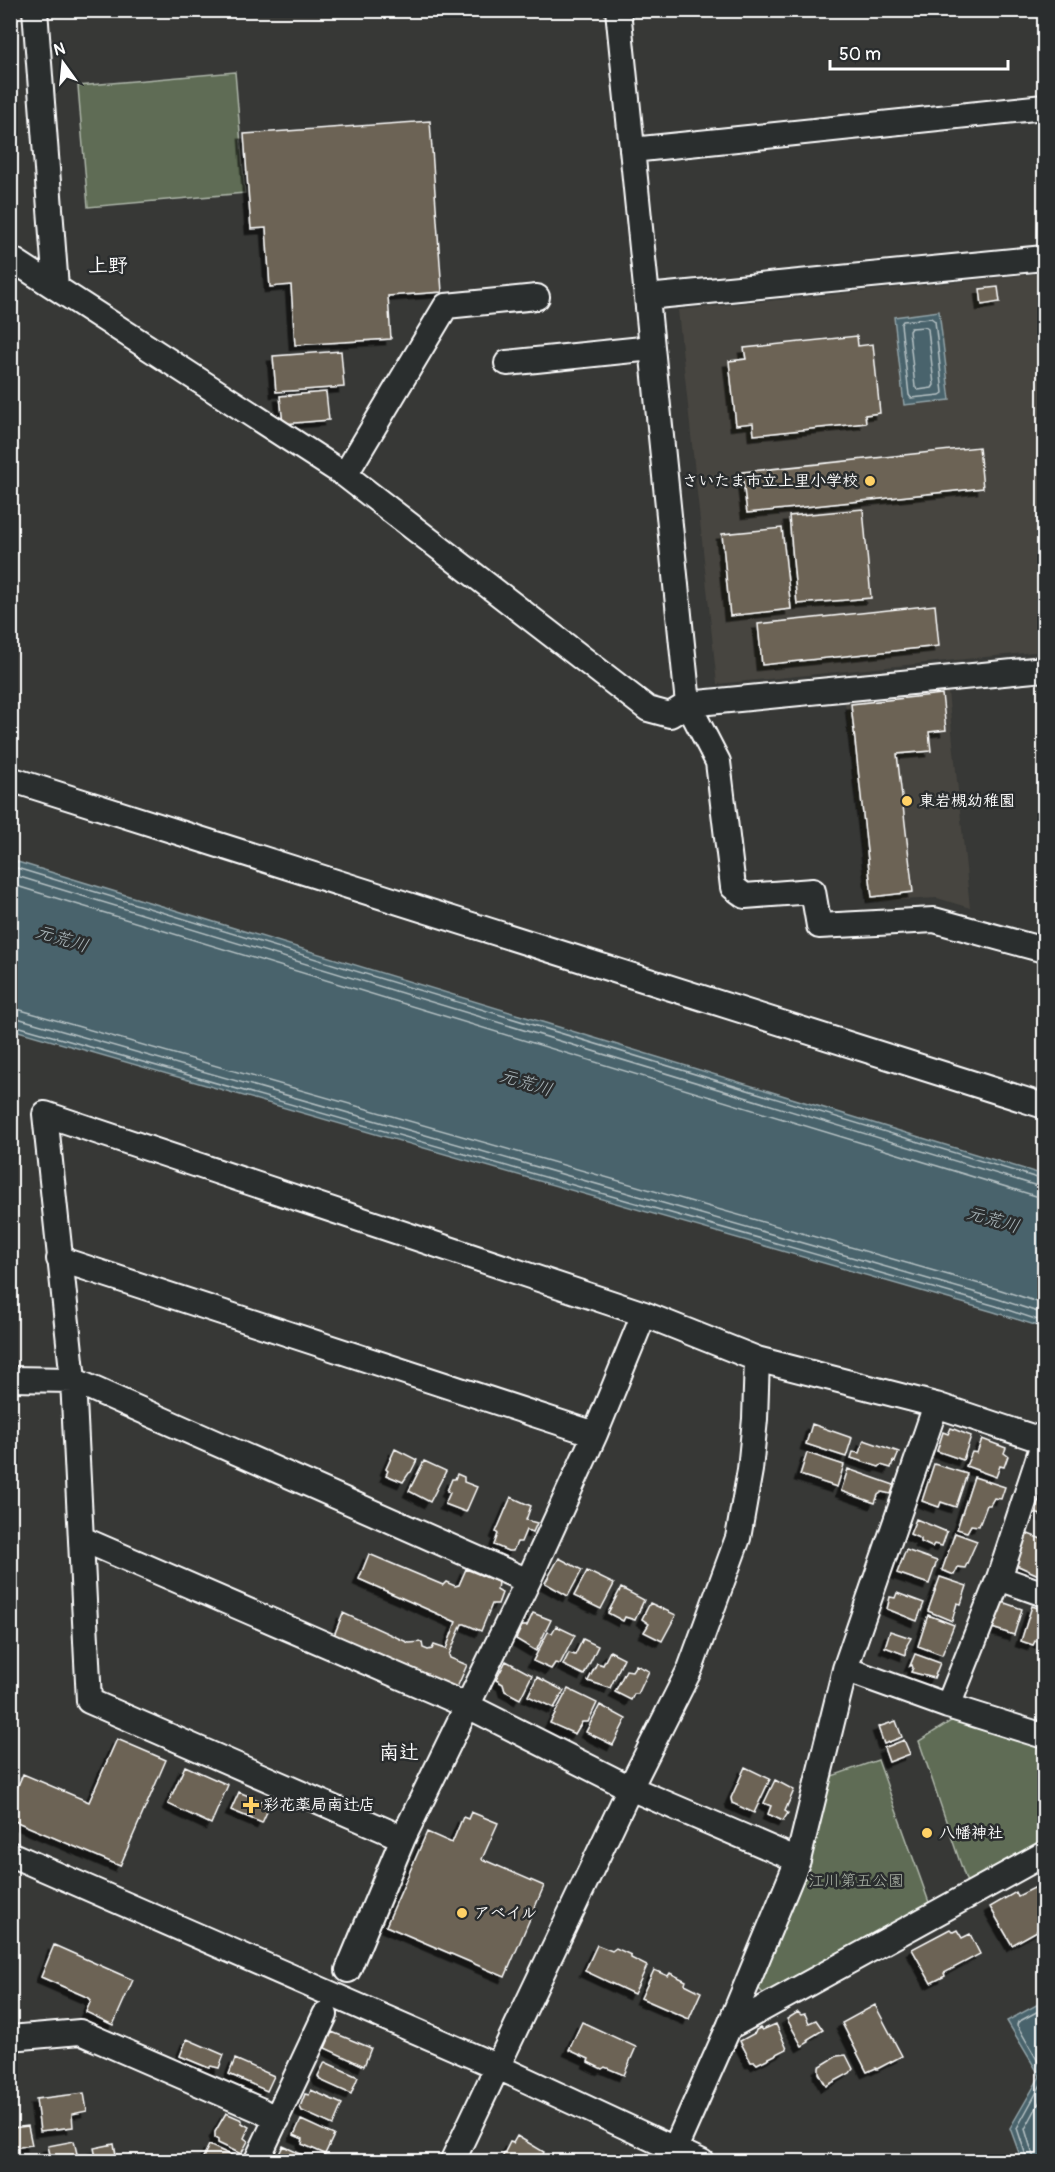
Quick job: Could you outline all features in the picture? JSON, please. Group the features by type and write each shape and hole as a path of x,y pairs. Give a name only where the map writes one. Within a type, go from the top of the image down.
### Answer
{"street":[{"path":"36,10 56,288"},
{"path":"618,10 688,704 718,762 733,887 745,896 813,891 819,926 934,921 1044,950"},
{"path":"632,150 1044,107"},
{"path":"10,258 345,475 648,709 670,715 688,704 1044,669"},
{"path":"647,297 1044,258"},
{"path":"345,475 446,306 537,297"},
{"path":"507,363 652,348"},
{"path":"10,779 1044,1106"},
{"path":"403,1838 88,1701 73,1380 45,1114 644,1314 757,1359 936,1404 1044,1441 999,1578 948,1706"},
{"path":"59,1259 595,1434"},
{"path":"348,1970 403,1838 528,1581 595,1434 644,1314"},
{"path":"452,2162 630,1788 690,1669 738,1538 750,1470 757,1359"},
{"path":"10,1379 73,1380 528,1581"},
{"path":"672,2156 798,1860 845,1669 936,1404"},
{"path":"82,1539 468,1706 630,1788 798,1860"},
{"path":"999,1578 1044,1594"},
{"path":"845,1669 948,1706 1044,1736"},
{"path":"10,1854 498,2067 672,2156 702,2162"},
{"path":"729,2026 1044,1854"},
{"path":"256,2162 325,2015"},
{"path":"10,2038 80,2032 260,2110 277,2120"}],"shaded area":[{"name":"さいたま市立上里小学校","path":"1044,273 1044,651 717,684 678,310"},
{"name":"東岩槻幼稚園","path":"948,692 970,908 937,898 867,902 845,703"}],"green space":[{"path":"235,72 245,193 88,207 78,86"},
{"path":"954,1719 1044,1748 1044,1847 969,1889 919,1741"},
{"name":"江川第五公園","path":"878,1760 931,1908 767,1997 754,1984 832,1776"}],"water":[{"path":"939,311 950,400 904,405 894,317"},
{"name":"元荒川","path":"11,860 1044,1175 1044,1328 11,1029"},
{"path":"1044,2001 1044,2161 1022,2161 1010,2128 1040,2076 1007,2021"}],"building":[{"path":"430,121 442,292 388,296 391,339 295,345 291,285 270,287 266,228 251,229 244,134"},
{"path":"998,287 1000,302 982,305 980,289"},
{"path":"857,336 858,346 873,344 880,413 865,415 866,423 754,435 753,423 736,425 729,361 746,359 744,348"},
{"path":"341,351 344,387 276,392 273,356"},
{"path":"326,392 329,420 283,424 280,396"},
{"path":"979,447 983,488 747,513 742,472"},
{"path":"863,509 871,598 797,604 789,516"},
{"path":"782,528 791,609 730,616 722,534"},
{"path":"935,605 939,646 762,665 758,624"},
{"path":"942,694 946,730 929,732 931,751 897,754 913,892 872,897 851,704"},
{"path":"812,1424 852,1438 846,1457 806,1444"},
{"path":"951,1428 971,1436 963,1460 937,1451 943,1432 948,1434"},
{"path":"982,1439 1006,1448 1004,1453 1008,1456 1004,1467 1000,1466 996,1477 966,1466 972,1452 977,1453"},
{"path":"864,1440 899,1452 891,1468 881,1465 879,1467 851,1458 853,1452 859,1453"},
{"path":"395,1449 417,1460 403,1482 386,1475 388,1471 386,1469"},
{"path":"807,1453 844,1465 837,1487 800,1475"},
{"path":"424,1461 446,1471 430,1502 409,1491"},
{"path":"934,1464 967,1474 956,1507 941,1502 939,1507 922,1501"},
{"path":"848,1469 894,1485 891,1494 882,1492 875,1503 841,1491"},
{"path":"457,1474 464,1477 464,1482 477,1487 466,1512 445,1504 450,1493 447,1491"},
{"path":"974,1477 1005,1487 1001,1499 994,1498 990,1505 987,1505 979,1526 971,1525 967,1532 957,1529"},
{"path":"511,1497 531,1506 526,1520 537,1523 533,1532 526,1530 521,1542 517,1542 513,1551 508,1551 494,1545 498,1534 496,1532"},
{"path":"1036,1500 1044,1503 1044,1516 1032,1512"},
{"path":"916,1519 947,1532 942,1546 934,1544 932,1547 910,1534"},
{"path":"1023,1532 1044,1540 1043,1577 1014,1564"},
{"path":"955,1533 977,1541 965,1568 958,1567 954,1575 942,1570"},
{"path":"906,1550 937,1561 929,1584 897,1573"},
{"path":"369,1554 443,1585 446,1582 455,1586 459,1585 466,1569 498,1582 497,1590 502,1593 498,1604 492,1604 481,1631 462,1624 449,1655 450,1658 467,1665 455,1692 333,1638 343,1613 409,1643 422,1642 423,1648 428,1650 434,1645 446,1649 456,1622 359,1579"},
{"path":"559,1558 582,1570 568,1596 545,1583"},
{"path":"587,1571 614,1584 601,1609 574,1596"},
{"path":"940,1577 967,1586 961,1604 957,1603 952,1621 928,1611"},
{"path":"621,1588 644,1600 635,1620 625,1617 623,1621 608,1613"},
{"path":"897,1593 924,1603 917,1621 887,1609 890,1597 895,1598"},
{"path":"1002,1602 1022,1609 1014,1635 992,1628"},
{"path":"650,1603 676,1615 662,1641 644,1632 649,1624 642,1619"},
{"path":"1032,1606 1044,1610 1044,1643 1035,1641 1033,1645 1021,1641"},
{"path":"533,1613 551,1620 536,1651 516,1639 522,1626 527,1626"},
{"path":"928,1615 954,1625 942,1655 918,1646"},
{"path":"556,1626 575,1635 560,1664 555,1663 551,1669 533,1661 548,1632 552,1633"},
{"path":"890,1631 911,1638 907,1645 906,1655 885,1647"},
{"path":"583,1639 598,1646 584,1675 563,1665 569,1653 575,1655"},
{"path":"610,1651 624,1658 610,1688 588,1681 597,1663 603,1665"},
{"path":"915,1654 940,1663 934,1678 911,1672 913,1668 912,1665 910,1666"},
{"path":"506,1661 532,1675 520,1699 505,1691 503,1684 496,1680"},
{"path":"636,1665 649,1671 638,1694 634,1694 631,1700 615,1692 626,1670 632,1671"},
{"path":"537,1677 564,1691 554,1708 528,1696"},
{"path":"568,1689 597,1703 588,1722 582,1722 575,1734 550,1723"},
{"path":"600,1705 626,1719 613,1745 586,1732"},
{"path":"896,1721 902,1737 884,1744 878,1727"},
{"path":"117,1739 166,1760 120,1866 10,1819 10,1804 23,1774 89,1802"},
{"path":"904,1740 910,1754 889,1762 884,1748"},
{"path":"185,1766 228,1785 211,1824 168,1804"},
{"path":"745,1767 770,1779 754,1813 732,1803 731,1798"},
{"path":"775,1780 794,1790 785,1811 788,1813 783,1821 768,1814 771,1806 764,1803"},
{"path":"239,1792 270,1805 262,1823 231,1810"},
{"path":"471,1812 498,1823 482,1859 544,1886 505,1977 386,1926 427,1832 452,1843 463,1817 468,1819"},
{"path":"1038,1886 1044,1898 1044,1927 1012,1945 990,1907 1016,1892 1018,1896"},
{"path":"950,1929 953,1932 957,1930 962,1938 970,1934 980,1954 944,1973 945,1976 931,1983 912,1949"},
{"path":"54,1945 133,1980 113,2025 86,2012 91,2000 89,1998 41,1977"},
{"path":"597,1945 612,1951 616,1948 647,1966 634,1994 585,1971"},
{"path":"654,1970 668,1976 670,1973 701,1992 689,2019 641,1998"},
{"path":"875,2005 902,2056 867,2072 842,2023"},
{"path":"798,2012 801,2015 805,2014 809,2023 816,2020 823,2030 808,2039 809,2042 802,2046 787,2019"},
{"path":"582,2022 636,2047 624,2075 605,2067 602,2069 588,2062 589,2059 569,2050"},
{"path":"776,2024 787,2049 757,2064 751,2062 740,2041 760,2028 762,2030"},
{"path":"332,2032 371,2048 364,2066 325,2048"},
{"path":"187,2039 224,2055 219,2068 211,2066 209,2068 180,2056"},
{"path":"846,2055 853,2069 826,2086 819,2073 819,2067 837,2056"},
{"path":"235,2059 274,2076 267,2091 229,2074"},
{"path":"325,2062 358,2077 351,2094 320,2080 318,2076"},
{"path":"311,2090 342,2104 333,2125 302,2111 300,2107 305,2094 309,2095"},
{"path":"84,2093 87,2111 72,2114 73,2127 40,2131 36,2099"},
{"path":"226,2113 242,2120 242,2123 249,2127 244,2138 248,2141 241,2154 218,2143 215,2138 215,2132"},
{"path":"301,2120 334,2135 325,2154 302,2144 303,2139 294,2135"},
{"path":"28,2126 32,2145 15,2148 12,2128"},
{"path":"517,2136 544,2152 540,2162 500,2162 510,2142 513,2143"},
{"path":"74,2141 79,2162 52,2162 48,2146"},
{"path":"114,2144 117,2160 97,2162 94,2148"},
{"path":"209,2145 235,2157 233,2162 201,2162"},
{"path":"283,2146 318,2162 275,2162"}],"place":[{"name":"さいたま市立上里小学校","path":"870,481"},
{"name":"東岩槻幼稚園","path":"907,801"},
{"name":"彩花薬局南辻店","path":"251,1805"},
{"name":"八幡神社","path":"927,1833"},
{"name":"アベイル","path":"462,1913"}],"district":[{"name":"上野","path":"108,265"},
{"name":"南辻","path":"399,1752"}]}
